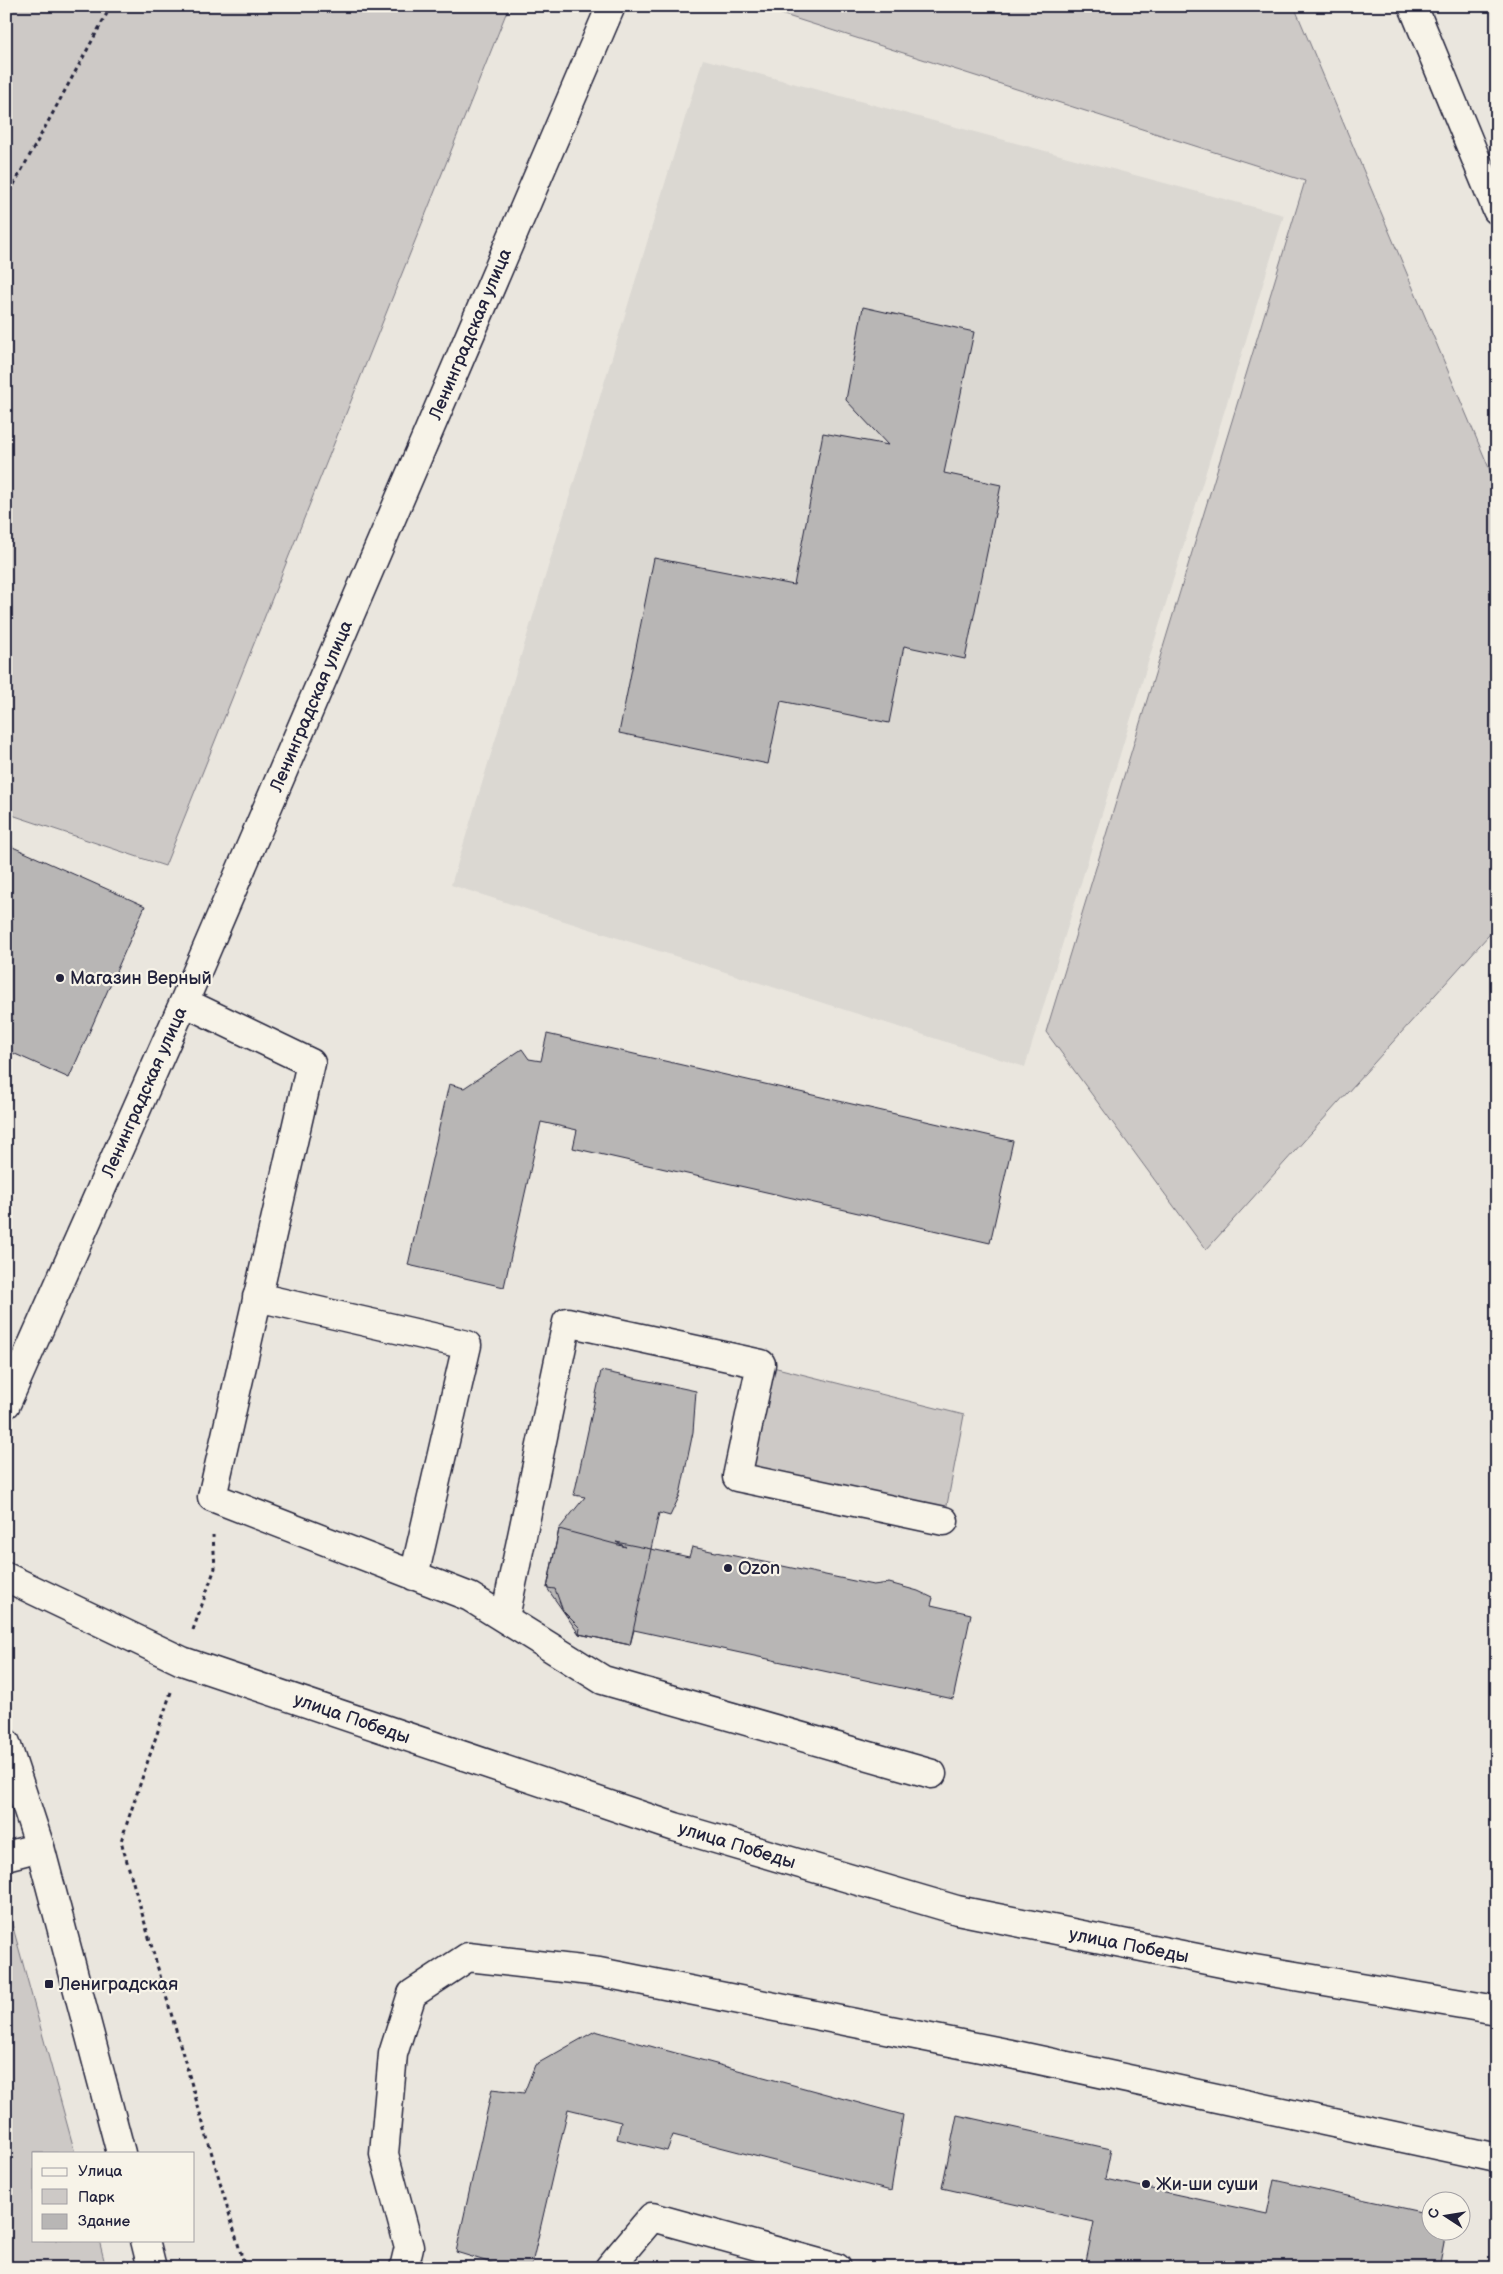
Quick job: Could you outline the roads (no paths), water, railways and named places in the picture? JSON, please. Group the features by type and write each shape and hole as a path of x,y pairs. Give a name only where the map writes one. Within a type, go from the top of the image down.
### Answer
{"main road":[{"name":"Ленинградская улица","path":"6,1404 184,1002 611,6"},
{"path":"1413,6 1497,210"},
{"path":"184,1002 310,1063 212,1497 470,1597 505,1617 603,1680 932,1774"},
{"path":"257,1297 467,1345 414,1576"},
{"path":"505,1617 568,1322 761,1364 737,1477 944,1521"},
{"name":"улица Победы","path":"6,1578 182,1661 674,1827 957,1910 1242,1967 1497,2010"},
{"path":"6,1743 40,1847 122,2152"},
{"path":"6,1856 40,1847"},
{"path":"404,2268 409,2247 384,2154 393,2054 412,1994 468,1957 599,1972 1011,2054 1497,2158"},
{"path":"609,2268 652,2217 837,2268"},
{"path":"146,2242 152,2268"}],"place":[{"name":"Магазин Верный","path":"60,978"},
{"name":"Ozon","path":"728,1568"},
{"name":"Лениградская","path":"49,1984"},
{"name":"Жи-ши суши","path":"1146,2184"}]}
